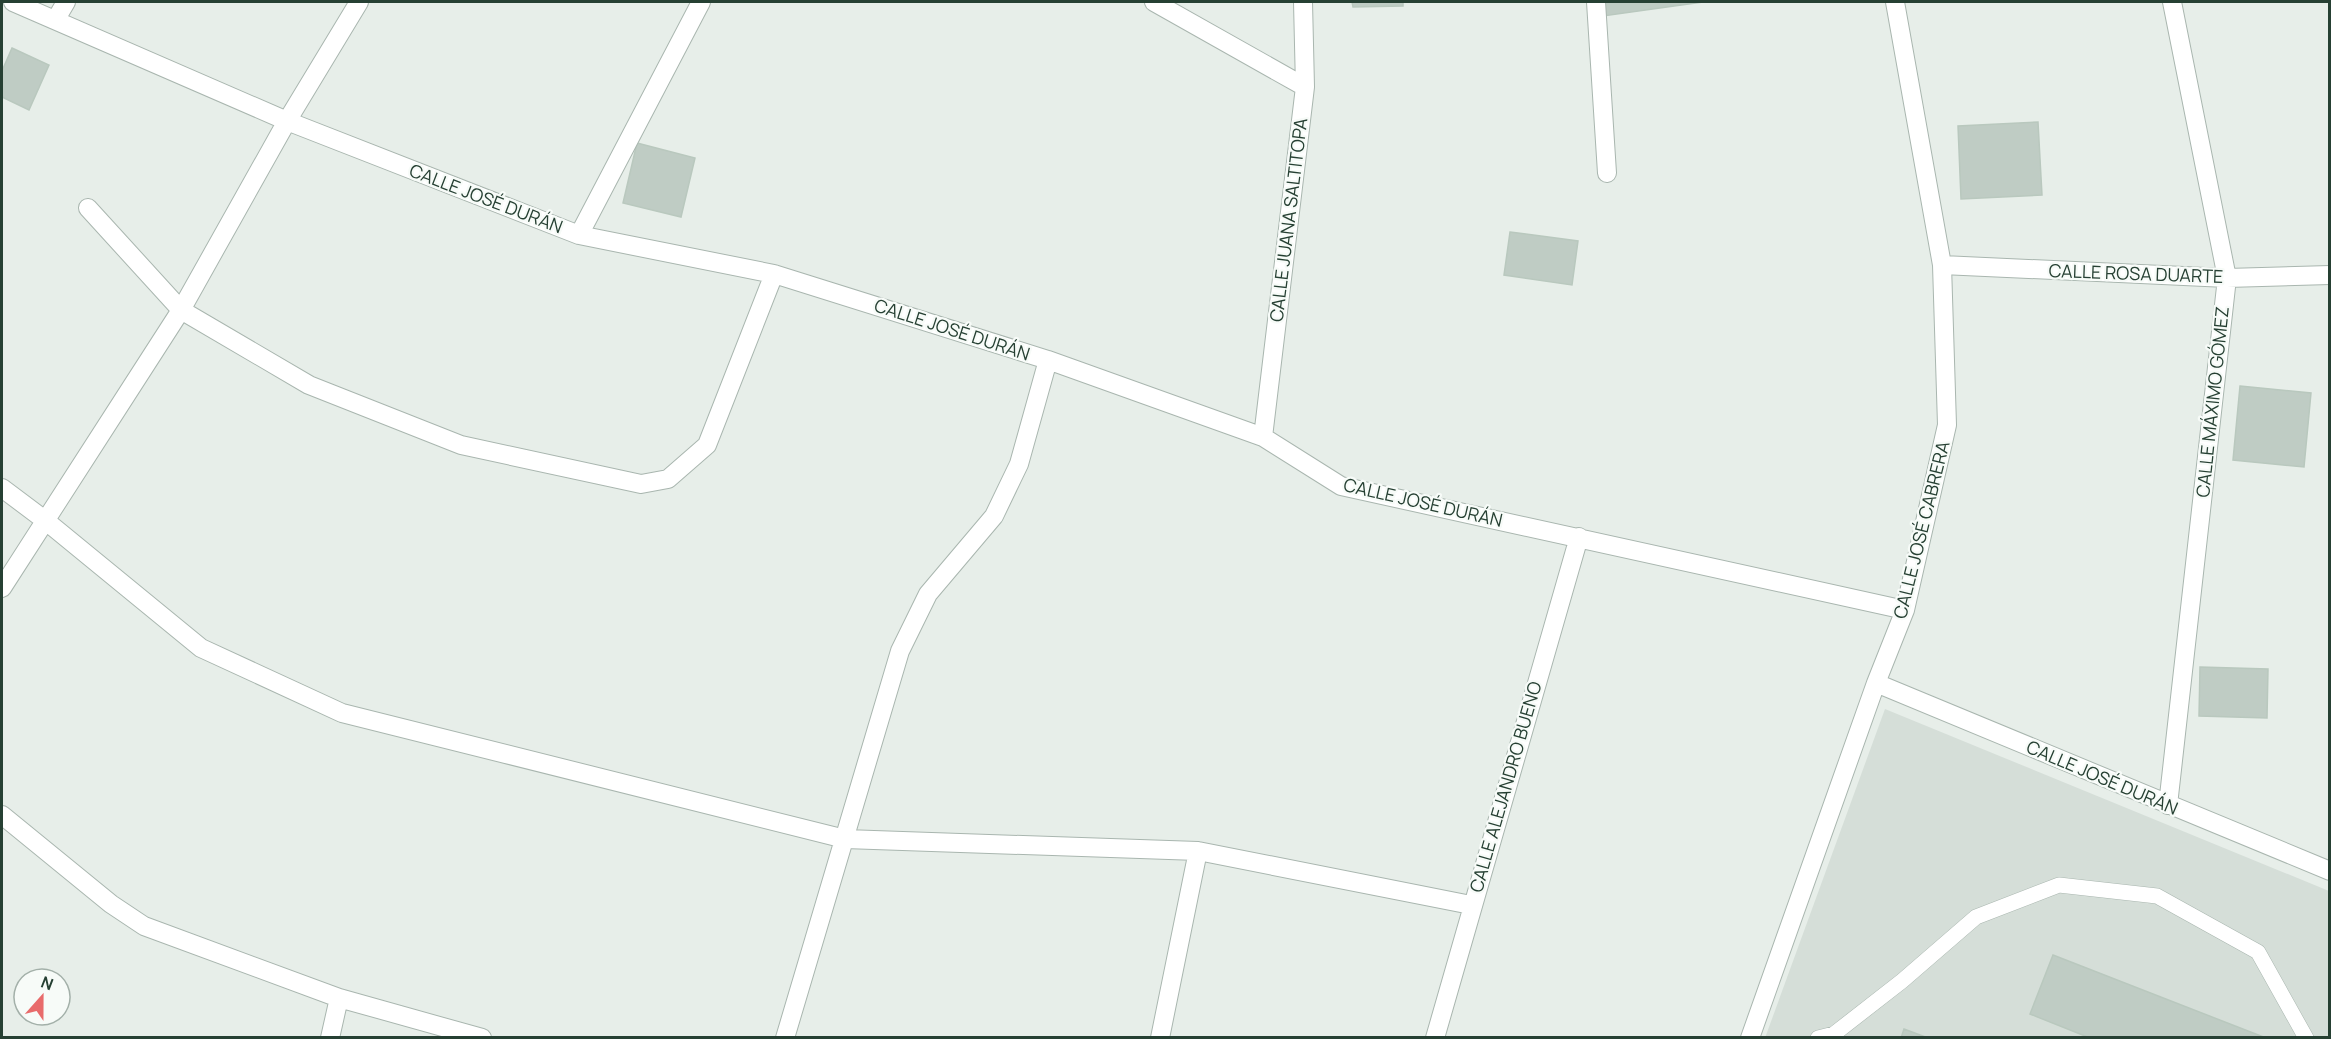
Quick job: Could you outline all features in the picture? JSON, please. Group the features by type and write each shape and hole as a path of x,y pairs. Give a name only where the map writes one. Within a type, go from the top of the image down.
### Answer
{"street":[{"name":"CALLE JOSÉ DURÁN","path":"13,2 287,121 579,236 774,273 1048,360 1263,437 1341,486 1905,610"},
{"path":"56,19 66,2"},
{"path":"2,588 181,310 287,121 359,2"},
{"path":"579,236 701,2"},
{"path":"1154,2 1305,87"},
{"name":"CALLE JUANA SALTITOPA","path":"1263,437 1305,87 1303,2"},
{"path":"1596,2 1607,173"},
{"name":"CALLE JOSÉ CABRERA","path":"1750,1038 1876,683 1905,610 1947,425 1942,265 1895,2"},
{"name":"CALLE MÁXIMO GÓMEZ","path":"2168,805 2227,278 2172,2"},
{"path":"88,208 181,310 309,385 461,445 641,484 668,478 707,445 774,273"},
{"name":"CALLE ROSA DUARTE","path":"1942,265 2227,278 2330,274"},
{"path":"785,1038 900,651 928,594 994,516 1018,464 1048,360"},
{"path":"2,488 46,521 201,648 342,713 845,839 1198,851 1471,905"},
{"name":"CALLE ALEJANDRO BUENO","path":"1435,1038 1471,905 1579,537"},
{"name":"CALLE JOSÉ DURÁN","path":"1876,683 2330,871"},
{"path":"2,815 111,904 144,926 339,998 482,1038"},
{"path":"1160,1038 1198,851"},
{"path":"330,1038 339,998"}],"lane":[{"path":"1818,1038 1834,1034 1902,981 1976,916 2059,885 2157,896 2258,952 2306,1038"}],"shaded area":[{"path":"1885,709 2329,891 2329,1037 1765,1038"}],"building":[{"path":"1352,2 1403,2 1403,6 1353,7"},
{"path":"1601,2 1703,2 1603,16"},
{"path":"12,48 49,65 29,110 2,97 2,71"},
{"path":"2038,122 2042,195 1961,199 1958,126"},
{"path":"637,143 695,158 681,217 623,203"},
{"path":"1510,232 1578,241 1572,285 1504,275"},
{"path":"2240,386 2311,393 2304,467 2233,460"},
{"path":"2200,667 2268,669 2267,718 2199,716"},
{"path":"2053,955 2266,1038 2090,1038 2030,1014"},
{"path":"1904,1029 1928,1038 1901,1038"}]}
